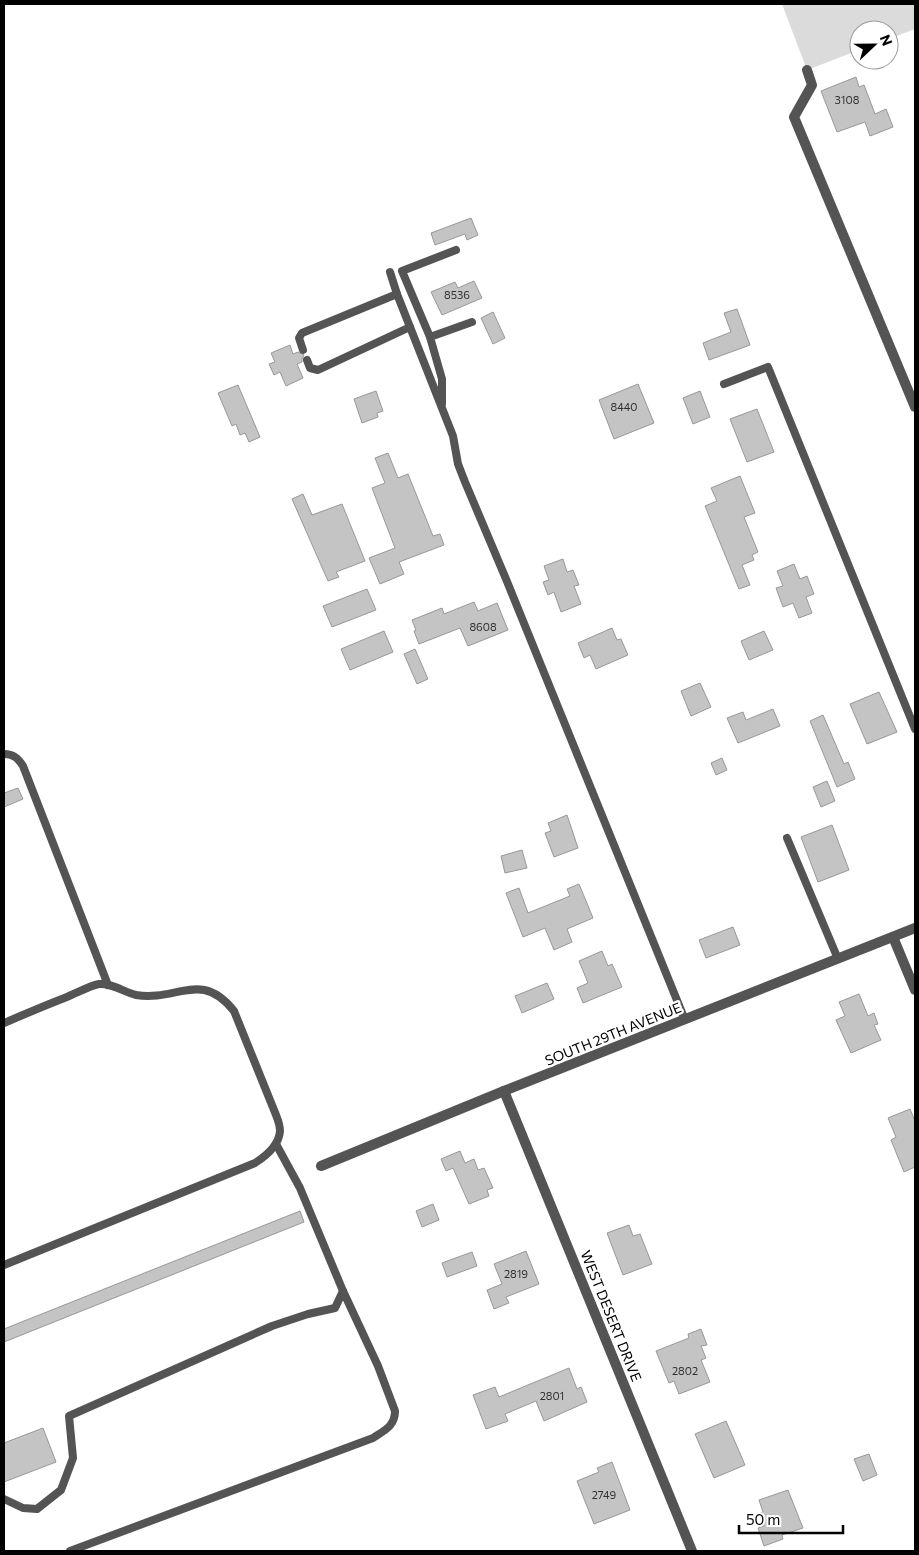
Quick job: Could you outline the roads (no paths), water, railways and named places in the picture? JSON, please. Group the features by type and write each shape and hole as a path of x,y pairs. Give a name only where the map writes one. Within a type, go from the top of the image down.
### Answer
{"street":[{"path":"807,70 812,85 794,117 915,407"},
{"name":"SOUTH 29TH AVENUE","path":"321,1166 504,1091 915,928"},
{"path":"894,937 915,990"},
{"name":"WEST DESERT DRIVE","path":"504,1091 692,1551"}],"lane":[{"path":"442,406 442,379 430,337 402,271 456,250"},
{"path":"390,272 453,436 458,464 465,482 506,578 685,1020"},
{"path":"303,350 300,338 302,333 397,294"},
{"path":"430,337 472,322"},
{"path":"307,360 310,368 318,370 410,327"},
{"path":"724,384 768,367 915,729"},
{"path":"4,754 10,754 19,760 23,766 108,985"},
{"path":"787,838 838,959"},
{"path":"4,1023 94,986 108,985 135,994 152,996 203,989 211,991 226,1001 234,1011 276,1115 280,1131 276,1144 267,1156 255,1163 4,1265"},
{"path":"70,1551 373,1438 392,1426 395,1419 395,1411 378,1366 343,1290 300,1188 276,1144"},
{"path":"4,1499 22,1508 37,1509 61,1490 73,1458 69,1416 272,1326 308,1314 335,1308 343,1290"}]}
